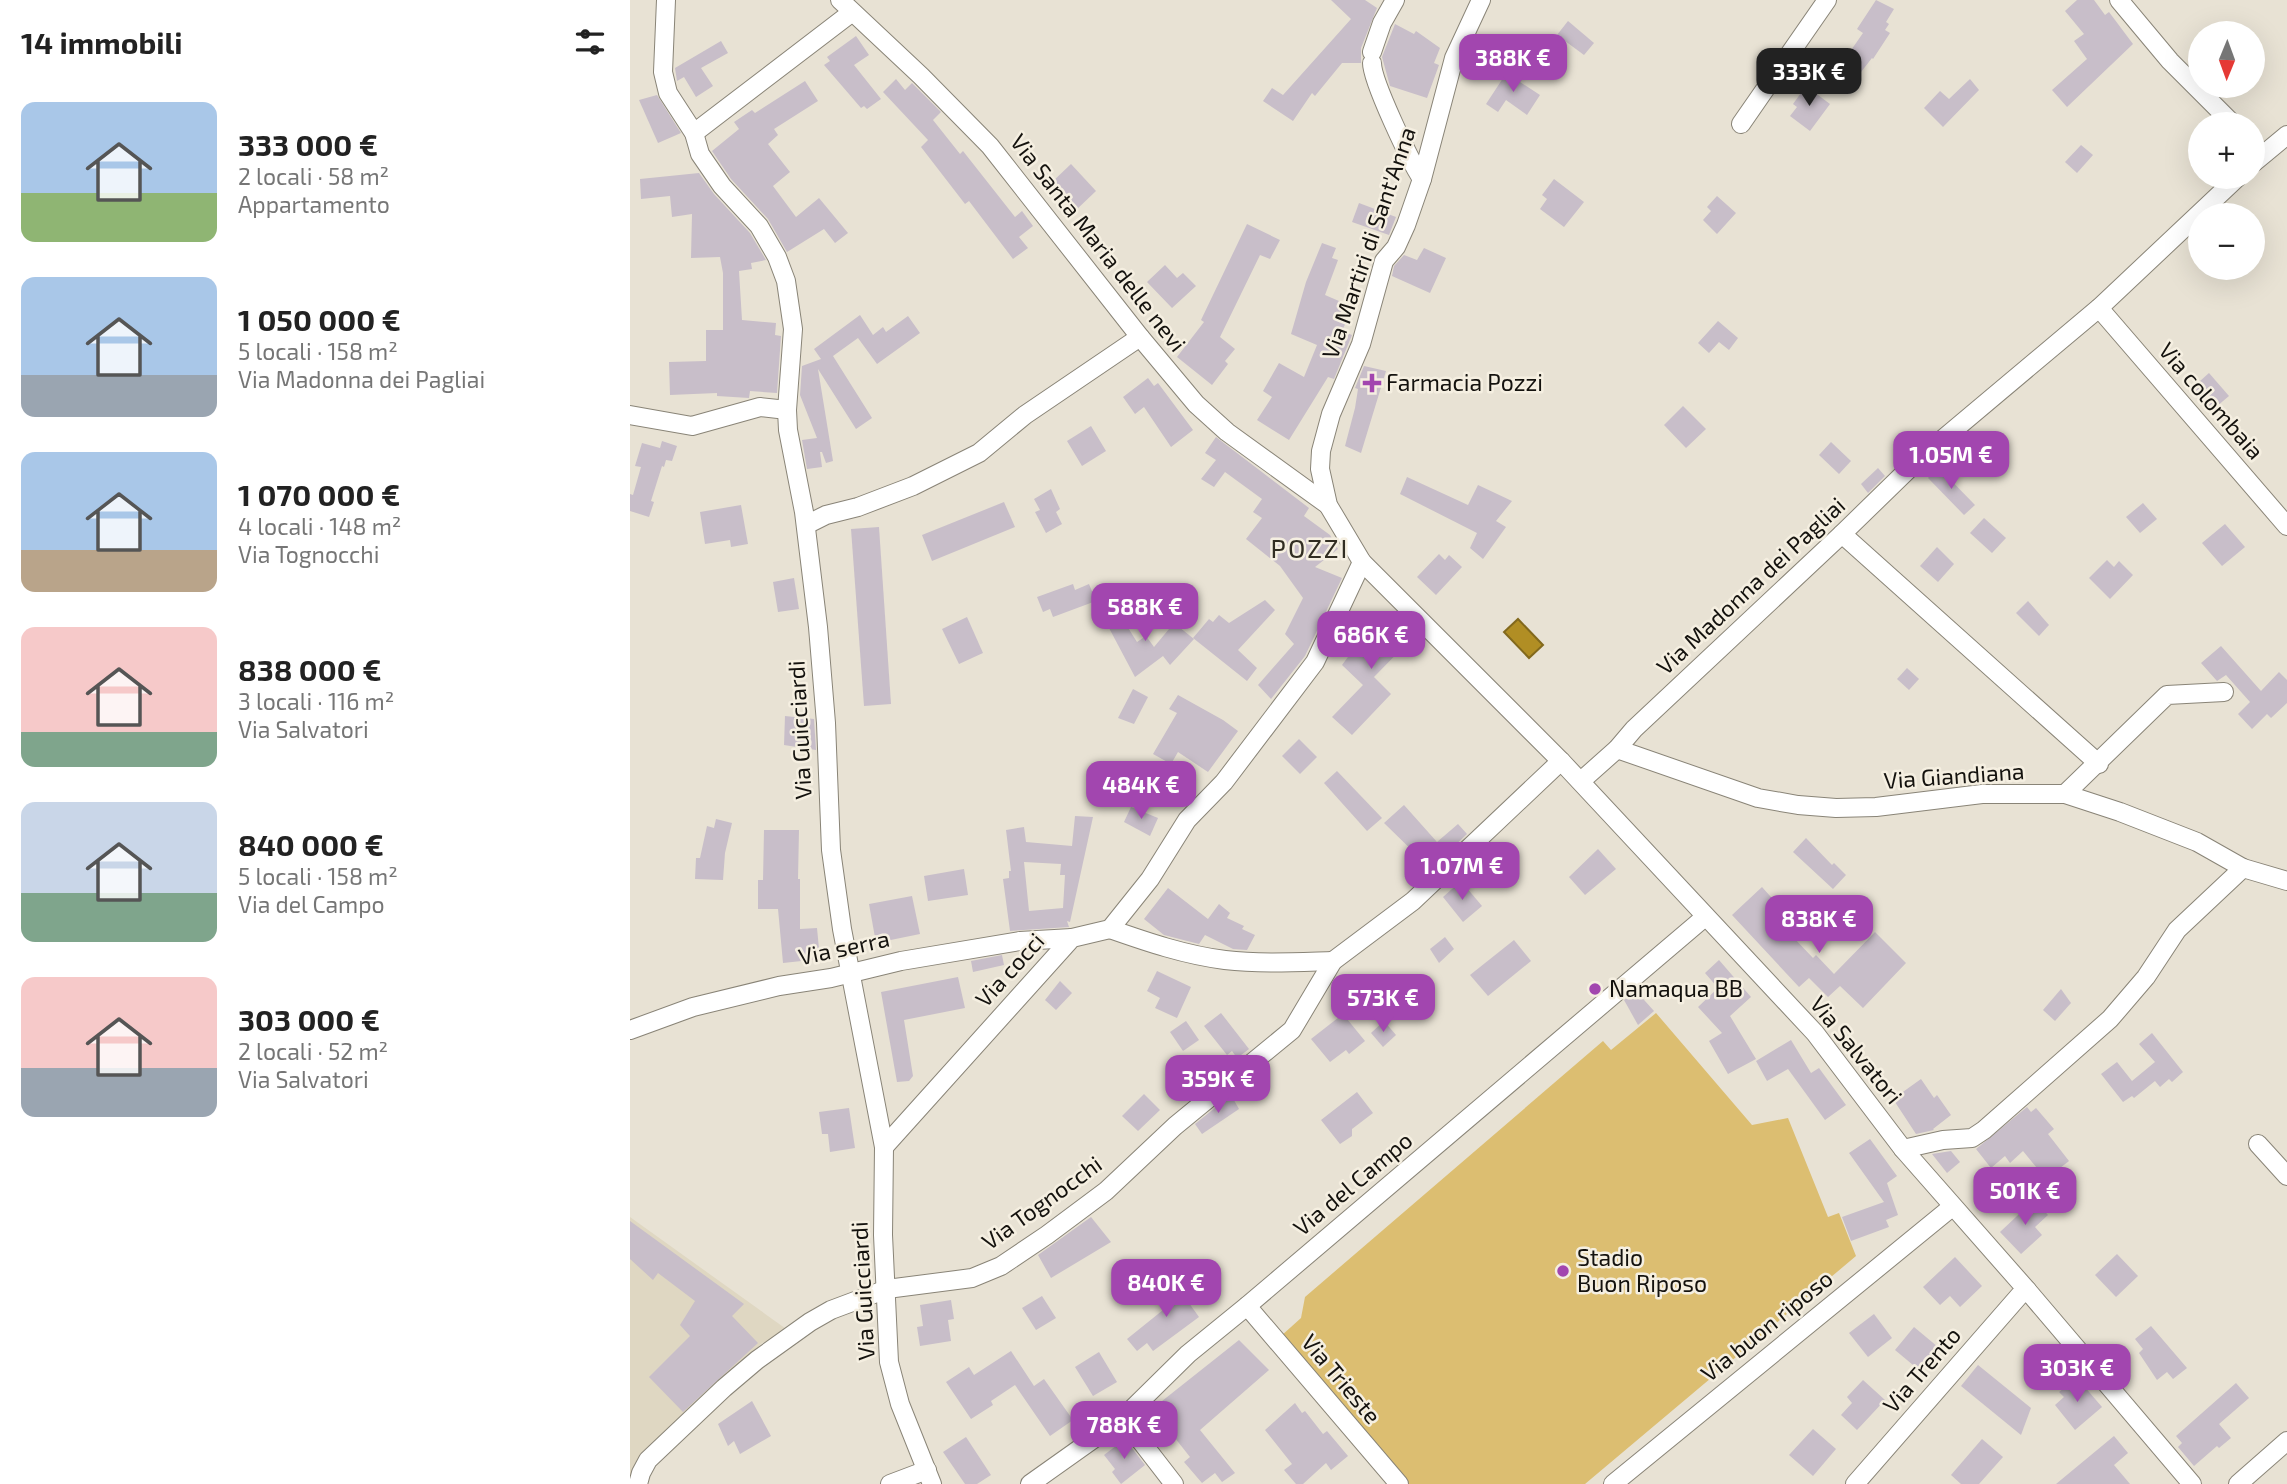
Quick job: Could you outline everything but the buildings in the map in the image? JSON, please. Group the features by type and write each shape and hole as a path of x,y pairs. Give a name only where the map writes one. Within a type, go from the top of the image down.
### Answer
{"street":[{"name":"Via Guicciardi","path":"666,0 663,72 668,93 694,133 700,154 722,186 759,226 778,257 786,281 793,329 788,430 806,525 818,627 826,723 831,850 884,1147 883,1235 889,1363 900,1404 930,1477"},
{"path":"1395,0 1382,23 1372,57 1376,81 1413,165 1422,178"},
{"name":"Via Martiri di Sant'Anna","path":"1328,505 1320,469 1321,451 1331,414 1362,344 1384,261 1396,247 1406,225 1422,178 1454,58 1481,0"},
{"path":"1741,124 1827,0"},
{"path":"2119,0 2171,61 2221,112"},
{"path":"694,133 845,6"},
{"name":"Via Santa Maria delle nevi","path":"845,6 990,145 1140,337 1196,404 1227,432 1328,505"},
{"path":"2265,148 2287,135"},
{"name":"Via Madonna dei Pagliai","path":"1581,781 1918,460 2099,307 2225,189"},
{"name":"Via colombaia","path":"2099,307 2287,526"},
{"path":"806,525 826,515 858,507 913,486 979,453 1025,415 1140,337"},
{"path":"630,415 692,426 760,407 787,410"},
{"name":"Via Salvatori","path":"1328,505 1362,562 1581,781 1815,1033 1903,1149 2192,1484"},
{"path":"1842,534 2099,764"},
{"path":"1333,961 1262,963 1223,960 1154,944 1110,929 1150,879 1187,820 1224,782 1315,663 1362,562"},
{"path":"2065,794 2099,764 2167,695 2224,692"},
{"name":"Via Giandiana","path":"1617,749 1758,797 1798,805 1876,807 1982,794 2065,794 2184,837 2243,868 2287,881"},
{"name":"Via Tognocchi","path":"638,1484 648,1460 724,1388 757,1360 810,1322 831,1310 887,1289 972,1278 1001,1266 1048,1236 1106,1191 1175,1126 1292,1030 1333,961 1413,901 1561,761"},
{"path":"1903,1149 1943,1140 1972,1138 1984,1130 2110,1019 2146,977 2177,930 2243,868"},
{"name":"Via del Campo","path":"1030,1484 1123,1418 1188,1354 1247,1307 1705,917"},
{"name":"Via cocci","path":"884,1147 1072,938 1110,929"},
{"name":"Via serra","path":"630,1030 706,1004 779,986 1007,943 1072,938"},
{"path":"2259,1144 2287,1175"},
{"name":"Via buon riposo","path":"1613,1484 1952,1207"},
{"name":"Via Trento","path":"1855,1484 2027,1290"},
{"name":"Via Trieste","path":"1247,1307 1399,1484"},
{"path":"1123,1418 1174,1484"},
{"path":"2238,1484 2287,1441"},
{"path":"890,1484 930,1477"}],"shaded area":[{"path":"1518,619 1543,645 1529,658 1504,632"},
{"path":"1656,1013 1752,1125 1788,1118 1828,1217 1839,1213 1856,1256 1585,1484 1409,1484 1281,1336 1301,1318 1305,1297 1603,1041 1611,1050"},
{"path":"630,1217 789,1331 762,1343 684,1418 630,1483"}],"place":[{"name":"Farmacia Pozzi","path":"1372,383"},
{"name":"Namaqua BB","path":"1595,989"},
{"name":"Stadio Buon Riposo","path":"1563,1271"}],"district":[{"name":"POZZI","path":"1310,549"}]}
